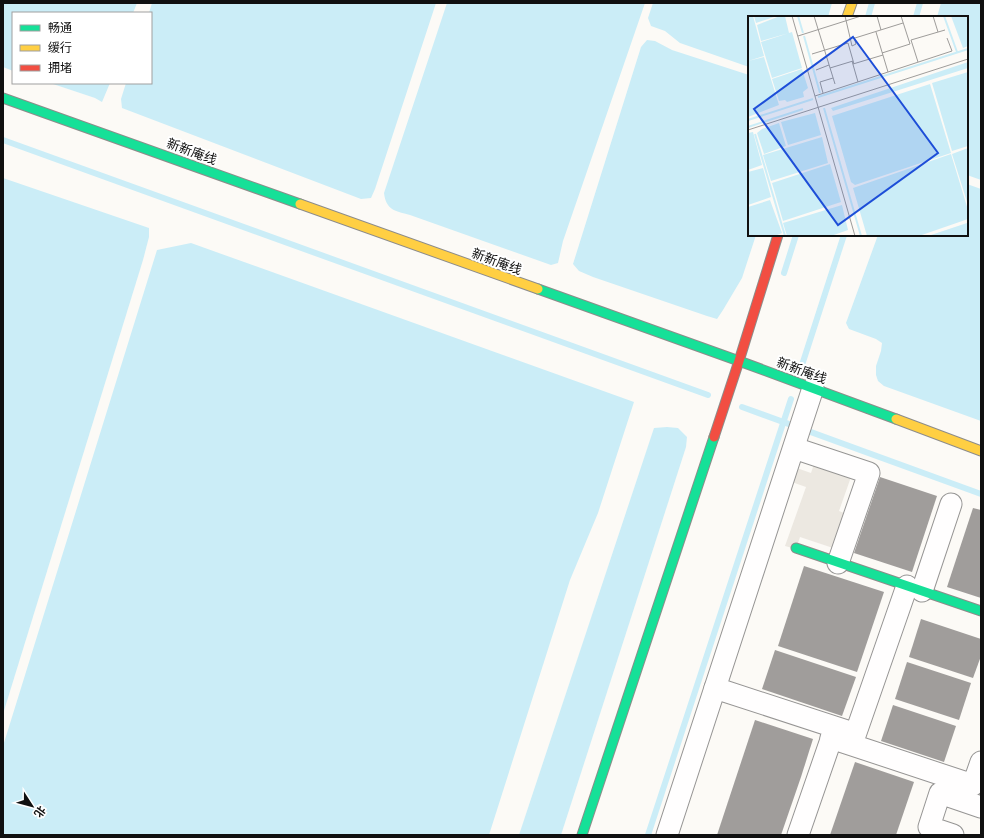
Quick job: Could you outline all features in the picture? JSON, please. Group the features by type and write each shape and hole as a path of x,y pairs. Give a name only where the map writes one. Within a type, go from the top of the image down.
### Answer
{"street":[{"path":"847,16 852,3"},
{"name":"新新庵线","path":"3,98 739,361 981,451"},
{"path":"582,835 739,361 778,236"},
{"path":"667,835 813,388"},
{"path":"798,435 869,474 838,563"},
{"path":"854,739 914,588 951,504"},
{"path":"796,548 981,611"},
{"path":"715,688 833,733 854,739 974,798"},
{"path":"798,835 833,733"},
{"path":"974,798 981,762"},
{"path":"953,835 929,827 940,793 974,798"}],"shaded area":[{"path":"814,464 851,477 839,511 854,517 842,551 800,537 796,549 785,546 806,487 783,479 788,465 811,473"}],"water":[{"path":"3,3 137,3 133,12 12,12 12,71 3,67"},
{"path":"152,3 436,3 371,198 361,199 122,108 121,99 126,84 152,84 152,12 149,12"},
{"path":"447,3 645,3 563,241 558,263 551,265 400,212 392,209 385,199 384,193"},
{"path":"653,3 832,3 828,16 748,16 748,67 680,43 665,31 651,26 648,18"},
{"path":"941,3 981,3 981,180 968,175 968,16 937,16"},
{"path":"647,40 655,41 672,50 748,75 748,236 756,236 742,278 717,319 593,277 579,271 573,264 641,47"},
{"path":"53,84 110,84 102,102 95,98"},
{"path":"3,178 149,228 149,237 3,714"},
{"path":"968,184 981,189 981,421 884,386 878,381 876,375 876,366 882,343 876,339 849,329 846,323 878,236 968,236"},
{"path":"191,243 634,402 598,513 570,580 489,835 3,835 3,746 157,250"},
{"path":"654,428 678,428 687,437 686,447 561,835 519,835"}],"building":[{"path":"880,477 937,496 912,572 854,553"},
{"path":"973,508 981,510 981,598 947,587"},
{"path":"804,566 884,592 857,672 778,646"},
{"path":"921,619 981,639 981,656 973,678 909,657"},
{"path":"775,650 856,677 842,716 762,689"},
{"path":"907,662 971,683 959,720 895,699"},
{"path":"893,705 956,726 944,762 881,741"},
{"path":"755,720 813,739 801,777 781,835 717,835"},
{"path":"855,762 914,782 896,835 830,835"}],"waterway":[{"path":"868,16 872,3"},
{"path":"916,16 920,3"},
{"path":"3,140 708,395"},
{"path":"784,273 796,236"},
{"path":"802,365 844,236"},
{"path":"648,835 791,399"},
{"path":"742,407 981,494"}],"traffic: fast":[{"path":"3,98 300,204"},
{"path":"538,289 896,419"},
{"path":"582,835 714,437"},
{"path":"796,548 981,611"}],"traffic: slow":[{"path":"847,16 852,3"},
{"path":"300,204 538,289"},
{"path":"896,419 981,451"}],"traffic: jam":[{"path":"714,437 778,236"}]}
